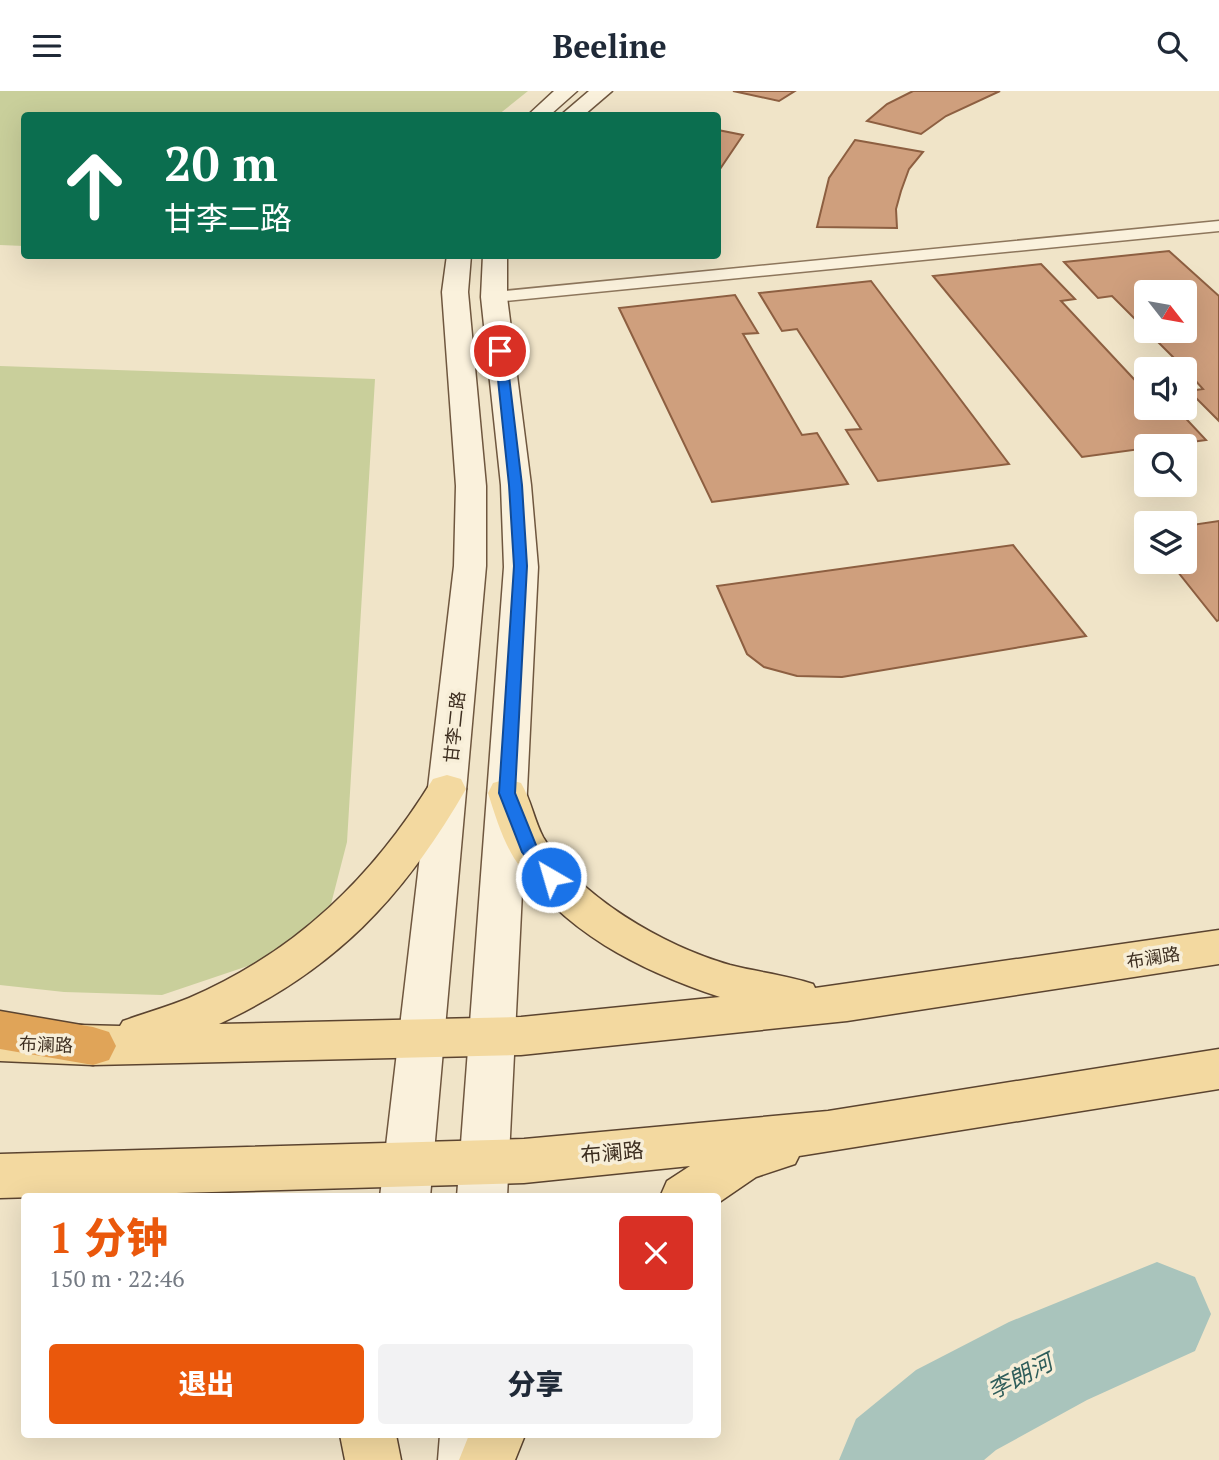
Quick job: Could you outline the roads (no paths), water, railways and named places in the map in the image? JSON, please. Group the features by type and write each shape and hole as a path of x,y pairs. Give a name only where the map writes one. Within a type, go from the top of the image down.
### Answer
{"highway":[{"path":"0,1030 93,1046"}],"main road":[{"path":"542,112 567,91"},
{"path":"575,112 601,91"},
{"name":"甘李二路","path":"407,1181 470,566 471,486 455,292 459,259"},
{"path":"483,1180 521,566 516,485 495,297 495,259"},
{"path":"93,1046 176,1024 252,986 322,939 378,886 419,836 447,789"},
{"path":"507,793 528,848 535,857 563,892 616,932 688,968 768,993 848,1003"},
{"name":"布澜路","path":"0,1042 93,1046 492,1036 848,1003 1219,947"},
{"name":"布澜路","path":"0,1175 483,1180 524,1161 828,1132 1219,1069"},
{"path":"691,1193 742,1160 828,1132"},
{"path":"64,1174 133,1193"},
{"path":"369,1438 373,1460"},
{"path":"379,1460 381,1438"},
{"path":"466,1460 468,1438"},
{"path":"487,1460 496,1438"}],"lane":[{"path":"495,297 1219,226"}],"waterway":[{"name":"李朗河","path":"897,1460 956,1410 1048,1361 1157,1314"}]}
